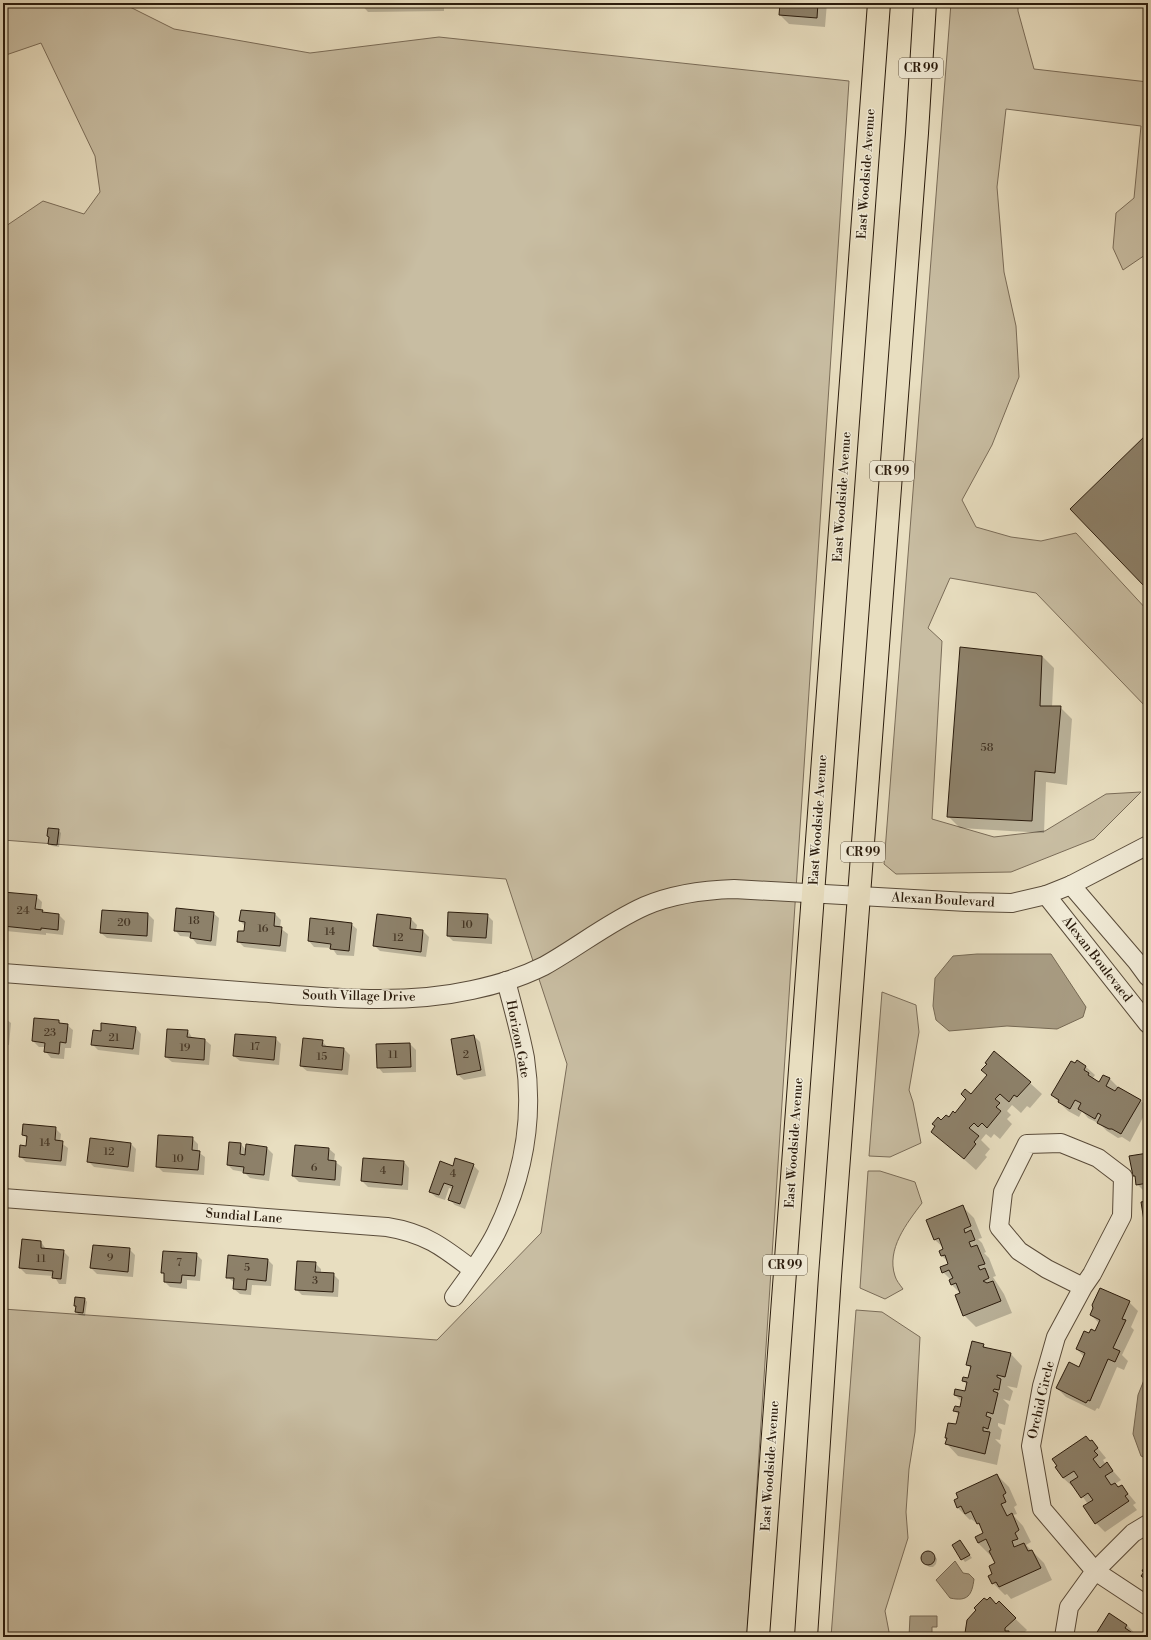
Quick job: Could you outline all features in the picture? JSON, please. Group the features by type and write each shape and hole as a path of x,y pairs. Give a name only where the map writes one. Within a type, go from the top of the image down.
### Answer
{"main road":[{"name":"East Woodside Avenue","path":"758,1637 879,3"},
{"name":"CR 99","path":"806,1637 830,1276 916,157 925,3"}],"street":[{"name":"Alexan Boulevard","path":"812,893 1012,903 1046,895 1071,885 1148,845"},
{"name":"Alexan Boulevaed","path":"1071,885 1148,977"},
{"name":"South Village Drive","path":"3,973 366,999 416,999 473,990 506,981 542,966 618,920 646,906 680,894 709,890 734,889 812,893"},
{"name":"Alexan Boulevaed","path":"1046,895 1148,1024"},
{"name":"Horizon Gate","path":"454,1297 495,1234 508,1206 524,1151 528,1118 528,1085 520,1032 506,981"},
{"name":"Orchid Circle","path":"1083,1287 1047,1269 1019,1251 999,1227 1003,1192 1027,1144 1061,1143 1098,1158 1123,1177 1122,1216 1092,1274 1083,1287 1056,1337 1042,1386 1031,1446 1042,1509 1094,1571 1148,1606"},
{"name":"Sundial Lane","path":"3,1198 387,1227 405,1230 423,1236 473,1270"},
{"path":"1064,1637 1069,1607 1094,1571 1133,1532 1148,1524"}],"shaded area":[{"path":"3,3 122,3 174,29 310,53 439,37 849,81 747,1637 3,1637 3,1309 437,1340 541,1233 567,1064 506,879 3,840 3,228 43,201 84,214 100,192 95,156 41,43 3,56"},
{"path":"951,3 1018,3 1018,11 1034,69 1148,82 1148,253 1123,270 1113,248 1116,213 1134,198 1141,126 1006,109 997,187 1004,272 1016,326 1019,377 992,445 962,500 976,527 1011,537 1041,541 1076,533 1148,611 1148,709 1036,593 950,578 928,628 942,641 932,819 994,837 1045,831 1106,794 1141,792 1094,839 1011,872 896,874 884,864"},
{"path":"977,954 1051,954 1086,1007 1083,1017 1057,1029 1007,1026 949,1031 936,1020 933,1006 935,978 953,956"},
{"path":"882,992 916,1005 919,1032 909,1090 913,1102 921,1143 890,1157 869,1156"},
{"path":"868,1171 880,1171 915,1182 922,1203 904,1228 893,1256 895,1276 903,1289 885,1299 860,1288"},
{"path":"856,1310 882,1312 920,1337 915,1432 909,1469 906,1512 908,1538 885,1611 890,1637 831,1637"},
{"path":"1148,1370 1148,1459 1141,1456 1133,1434 1138,1395"},
{"path":"955,1561 963,1573 969,1574 974,1579 970,1593 965,1598 961,1599 950,1598 936,1580"},
{"path":"910,1616 937,1616 937,1627 932,1627 932,1637 909,1637"}],"building":[{"path":"780,3 818,3 817,18 779,15"},
{"path":"1148,433 1148,583 1145,587 1070,509"},
{"path":"960,647 1042,656 1040,706 1061,706 1055,773 1035,771 1032,821 947,817"},
{"path":"48,828 59,829 57,845 48,844"},
{"path":"3,892 37,895 35,909 43,910 42,912 59,914 58,930 41,928 41,930 3,926"},
{"path":"176,908 214,912 211,941 190,938 191,932 174,931"},
{"path":"102,910 148,913 147,936 100,933"},
{"path":"241,910 275,913 274,926 282,927 280,946 237,942 238,931 244,931 245,922 239,921"},
{"path":"448,912 488,914 486,938 447,936"},
{"path":"377,914 411,918 410,929 423,930 421,952 373,946"},
{"path":"310,918 352,923 349,951 330,949 331,944 308,941"},
{"path":"3,1016 5,1017 3,1040"},
{"path":"34,1018 59,1020 59,1023 68,1024 66,1043 60,1042 59,1054 44,1052 45,1043 32,1041"},
{"path":"101,1023 136,1027 133,1049 91,1045 93,1030 101,1031"},
{"path":"167,1029 188,1030 187,1037 205,1039 204,1060 165,1057"},
{"path":"235,1034 276,1037 274,1060 233,1056"},
{"path":"474,1035 481,1070 457,1075 451,1039"},
{"path":"303,1038 323,1040 322,1046 344,1048 342,1070 300,1066"},
{"path":"410,1043 411,1067 377,1068 376,1044"},
{"path":"994,1051 1031,1082 1017,1097 1014,1095 1009,1102 1000,1094 995,1099 1000,1103 996,1107 1001,1111 987,1128 982,1123 978,1127 974,1123 969,1128 979,1136 974,1142 976,1144 964,1159 931,1132 935,1126 932,1124 938,1117 941,1120 946,1115 949,1117 953,1111 955,1113 966,1099 961,1094 965,1089 971,1094 987,1075 981,1070 987,1064 985,1063"},
{"path":"1077,1060 1086,1066 1084,1070 1089,1073 1088,1075 1099,1082 1103,1075 1110,1078 1106,1086 1115,1091 1118,1087 1141,1100 1121,1134 1097,1123 1101,1115 1098,1113 1095,1119 1078,1109 1081,1103 1075,1100 1070,1109 1058,1102 1059,1100 1051,1095 1071,1061 1075,1063"},
{"path":"23,1124 56,1127 55,1140 63,1141 61,1161 19,1157 20,1145 26,1146 27,1136 22,1135"},
{"path":"158,1135 193,1137 192,1150 200,1151 198,1170 156,1167"},
{"path":"90,1138 131,1143 128,1167 87,1162"},
{"path":"229,1142 241,1143 240,1154 245,1155 246,1144 267,1147 264,1175 243,1173 244,1167 227,1165"},
{"path":"295,1145 329,1148 328,1160 336,1161 335,1180 292,1176"},
{"path":"1148,1153 1148,1183 1136,1185 1129,1156"},
{"path":"363,1158 404,1161 402,1185 361,1181"},
{"path":"455,1158 474,1164 460,1204 448,1200 453,1186 444,1183 439,1195 429,1192 440,1161 453,1166"},
{"path":"1145,1196 1148,1196 1148,1221 1144,1221 1141,1202 1146,1201"},
{"path":"963,1205 971,1226 964,1229 965,1233 971,1230 975,1240 969,1242 971,1247 977,1245 985,1264 978,1266 980,1270 985,1268 989,1278 983,1281 987,1283 993,1281 1001,1301 963,1316 955,1295 960,1293 956,1283 951,1285 949,1280 953,1278 949,1270 942,1273 940,1267 948,1264 945,1255 941,1256 939,1251 943,1249 939,1238 934,1240 926,1220"},
{"path":"22,1239 41,1241 41,1248 64,1250 61,1279 52,1278 53,1271 19,1268"},
{"path":"93,1245 130,1248 128,1272 90,1268"},
{"path":"163,1251 197,1253 195,1276 182,1275 181,1283 164,1282 164,1273 161,1273"},
{"path":"228,1255 268,1259 266,1281 247,1279 246,1290 233,1289 234,1278 226,1278"},
{"path":"297,1261 316,1262 315,1272 334,1273 333,1292 295,1290"},
{"path":"1100,1288 1130,1301 1122,1319 1126,1320 1113,1348 1120,1351 1115,1362 1108,1359 1090,1401 1088,1400 1086,1403 1056,1388 1069,1362 1079,1367 1085,1353 1076,1349 1084,1331 1089,1333 1091,1329 1095,1331 1100,1320 1090,1315 1093,1308 1092,1305"},
{"path":"75,1297 85,1298 83,1313 75,1312"},
{"path":"972,1341 984,1344 983,1347 1011,1353 1005,1377 997,1375 997,1377 1001,1379 999,1390 994,1389 993,1391 998,1393 993,1414 987,1412 986,1416 991,1418 988,1429 983,1427 983,1431 990,1432 985,1454 945,1444 948,1423 956,1424 959,1412 953,1411 955,1406 960,1407 962,1397 954,1395 955,1389 965,1391 967,1382 962,1381 963,1377 968,1378 971,1366 966,1365"},
{"path":"1086,1436 1090,1441 1092,1440 1098,1448 1094,1451 1098,1455 1093,1459 1100,1468 1107,1462 1113,1471 1105,1476 1111,1485 1115,1483 1118,1487 1122,1485 1128,1494 1125,1496 1129,1501 1095,1524 1083,1506 1093,1500 1088,1493 1081,1498 1070,1482 1078,1477 1074,1471 1063,1478 1055,1467 1057,1466 1052,1459"},
{"path":"997,1474 1006,1493 1003,1495 1006,1502 1001,1504 1007,1516 1012,1513 1019,1530 1015,1533 1018,1539 1012,1541 1014,1547 1024,1543 1028,1551 1032,1550 1041,1568 999,1587 996,1582 992,1584 988,1576 992,1574 989,1566 995,1563 989,1551 991,1550 986,1539 978,1543 975,1537 983,1533 979,1523 977,1524 971,1511 965,1514 961,1506 957,1508 954,1500 958,1498 956,1493"},
{"path":"960,1540 970,1555 961,1560 952,1545"},
{"path":"928,1551 933,1553 935,1558 933,1563 928,1565 923,1563 921,1558 923,1553"},
{"path":"1148,1561 1148,1581 1141,1576 1144,1572 1142,1571"},
{"path":"990,1597 996,1604 999,1601 1016,1618 1005,1628 1005,1631 1009,1631 1009,1637 962,1636 965,1633 967,1620 976,1610 974,1608 984,1598 987,1600"},
{"path":"1109,1613 1127,1625 1125,1628 1131,1632 1128,1637 1094,1637"}]}
